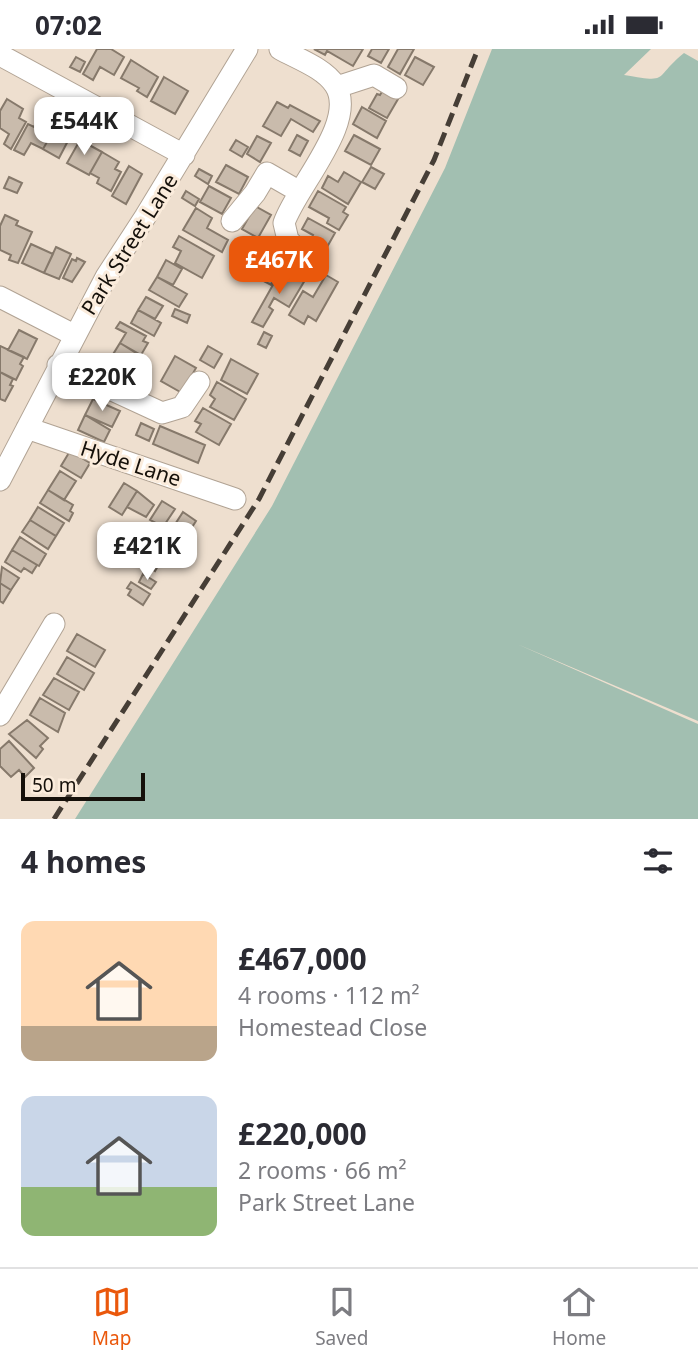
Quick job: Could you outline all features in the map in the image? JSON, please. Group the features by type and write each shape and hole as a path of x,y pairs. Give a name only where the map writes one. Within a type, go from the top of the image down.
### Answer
{"street":[{"name":"Park Street Lane","path":"0,480 106,277 184,155 247,49"},
{"path":"280,49 320,71 337,87 340,117 284,222 288,240 306,258"},
{"path":"0,55 184,155"},
{"path":"337,87 374,75 396,88"},
{"path":"232,221 256,193 267,173 300,192"},
{"path":"0,297 74,335"},
{"path":"58,365 162,414 182,407 199,382"},
{"name":"Hyde Lane","path":"27,428 235,499"},
{"path":"0,715 54,624"}],"green space":[{"path":"492,49 651,49 624,75 649,79 660,77 684,53 698,61 698,721 517,644 698,724 698,819 75,819 272,506 445,168"}],"building":[{"path":"97,49 111,49 124,57 114,75 100,67 93,80 83,74"},
{"path":"314,49 363,49 353,66 327,51 325,55"},
{"path":"372,49 389,49 381,63 368,56"},
{"path":"398,49 414,49 400,74 388,67"},
{"path":"76,57 85,62 80,72 70,67"},
{"path":"415,57 434,67 423,85 405,75"},
{"path":"131,60 158,77 147,97 137,91 139,88 121,78"},
{"path":"164,77 188,91 175,114 151,101"},
{"path":"383,90 398,99 387,118 369,108 377,94 380,95"},
{"path":"7,99 23,109 19,118 26,122 11,149 4,144 9,134 0,128 0,111"},
{"path":"277,102 288,108 290,105 320,121 313,132 291,119 281,136 263,126"},
{"path":"362,107 386,121 377,138 353,124"},
{"path":"39,117 56,126 43,149 31,143 24,155 14,150 28,124 34,127"},
{"path":"56,126 71,135 59,158 43,149"},
{"path":"297,135 308,141 300,156 289,150"},
{"path":"354,135 380,149 371,165 345,151"},
{"path":"257,136 271,143 260,162 247,154"},
{"path":"80,140 102,152 89,175 67,163"},
{"path":"236,140 248,147 242,157 230,150"},
{"path":"102,152 119,162 115,169 121,172 111,191 97,183 99,178 90,173"},
{"path":"226,165 248,177 239,194 216,182"},
{"path":"129,166 142,174 126,204 112,196"},
{"path":"371,167 384,174 375,189 362,182"},
{"path":"199,169 212,176 208,184 195,176"},
{"path":"344,172 361,182 348,204 322,188 328,176 338,182"},
{"path":"9,177 22,183 17,193 4,188"},
{"path":"209,186 231,198 222,214 200,202"},
{"path":"186,191 199,199 195,206 182,198"},
{"path":"318,191 346,207 343,212 348,215 339,230 327,223 329,218 309,207"},
{"path":"255,206 271,215 258,238 242,229"},
{"path":"196,208 212,218 207,228 228,240 222,252 183,230"},
{"path":"5,215 18,221 16,225 32,232 18,263 9,260 11,255 0,250 0,226"},
{"path":"308,218 335,233 322,256 306,247 313,235 302,229"},
{"path":"179,236 214,256 202,278 175,263 181,251 173,247"},
{"path":"256,238 263,242 255,255 248,251"},
{"path":"31,244 53,254 44,273 22,263"},
{"path":"272,245 288,254 271,285 258,278 262,270 259,268"},
{"path":"56,247 71,254 59,279 44,273"},
{"path":"77,258 85,262 72,282 63,278 72,259 76,261"},
{"path":"166,260 182,269 173,285 157,277"},
{"path":"289,271 305,280 289,307 274,298 269,307 273,310 263,327 252,322 278,276 284,280"},
{"path":"326,275 338,282 316,321 308,316 304,324 289,315 303,291 313,297"},
{"path":"157,277 187,294 179,307 149,290"},
{"path":"146,297 163,306 155,319 138,310"},
{"path":"175,309 190,315 187,323 172,316"},
{"path":"138,310 161,323 154,336 131,323"},
{"path":"120,322 146,336 143,341 148,343 141,355 120,343 126,333 116,328"},
{"path":"19,330 37,339 27,359 8,350"},
{"path":"264,332 272,336 266,348 258,344"},
{"path":"120,343 136,353 129,366 112,356"},
{"path":"0,346 24,357 16,380 0,372"},
{"path":"208,346 222,354 214,368 200,360"},
{"path":"175,356 196,368 182,393 161,381"},
{"path":"106,357 128,369 119,385 101,376 105,370 100,368"},
{"path":"231,359 258,374 247,394 221,380"},
{"path":"0,372 13,379 10,385 13,386 5,401 0,399"},
{"path":"217,382 246,399 234,420 210,407 215,399 210,395"},
{"path":"93,399 120,411 112,427 85,415"},
{"path":"203,408 231,424 219,445 196,432 201,424 195,421"},
{"path":"85,415 110,430 104,442 78,430"},
{"path":"141,423 154,429 149,441 136,435"},
{"path":"160,426 205,445 198,463 153,444"},
{"path":"70,451 90,463 81,478 61,466"},
{"path":"60,471 76,481 64,500 48,490"},
{"path":"124,483 137,491 122,515 109,507"},
{"path":"48,490 73,505 69,521 40,503"},
{"path":"137,491 154,505 146,517 127,507"},
{"path":"162,501 175,509 163,527 150,520"},
{"path":"38,507 64,523 56,536 30,520"},
{"path":"183,512 196,521 185,538 172,529"},
{"path":"30,520 56,536 48,549 22,532"},
{"path":"20,537 46,554 39,566 12,550"},
{"path":"150,541 162,549 157,556 146,549"},
{"path":"146,549 162,559 155,571 138,560"},
{"path":"12,550 37,565 32,573 24,568 21,572 5,562"},
{"path":"2,567 19,578 11,590 0,583"},
{"path":"143,574 156,582 151,589 139,582"},
{"path":"131,582 150,594 143,605 128,595 131,590 127,588"},
{"path":"0,583 11,590 3,603 0,601"},
{"path":"77,634 105,650 95,667 67,651"},
{"path":"67,657 94,673 84,690 57,674"},
{"path":"54,678 79,692 69,710 43,695"},
{"path":"40,698 65,713 58,732 30,715"},
{"path":"27,720 48,738 40,746 43,749 36,758 9,734"},
{"path":"9,741 34,768 25,777 19,770 11,777 0,766 0,749"}],"railway":[{"path":"54,819 259,499 434,160 478,49"}]}
